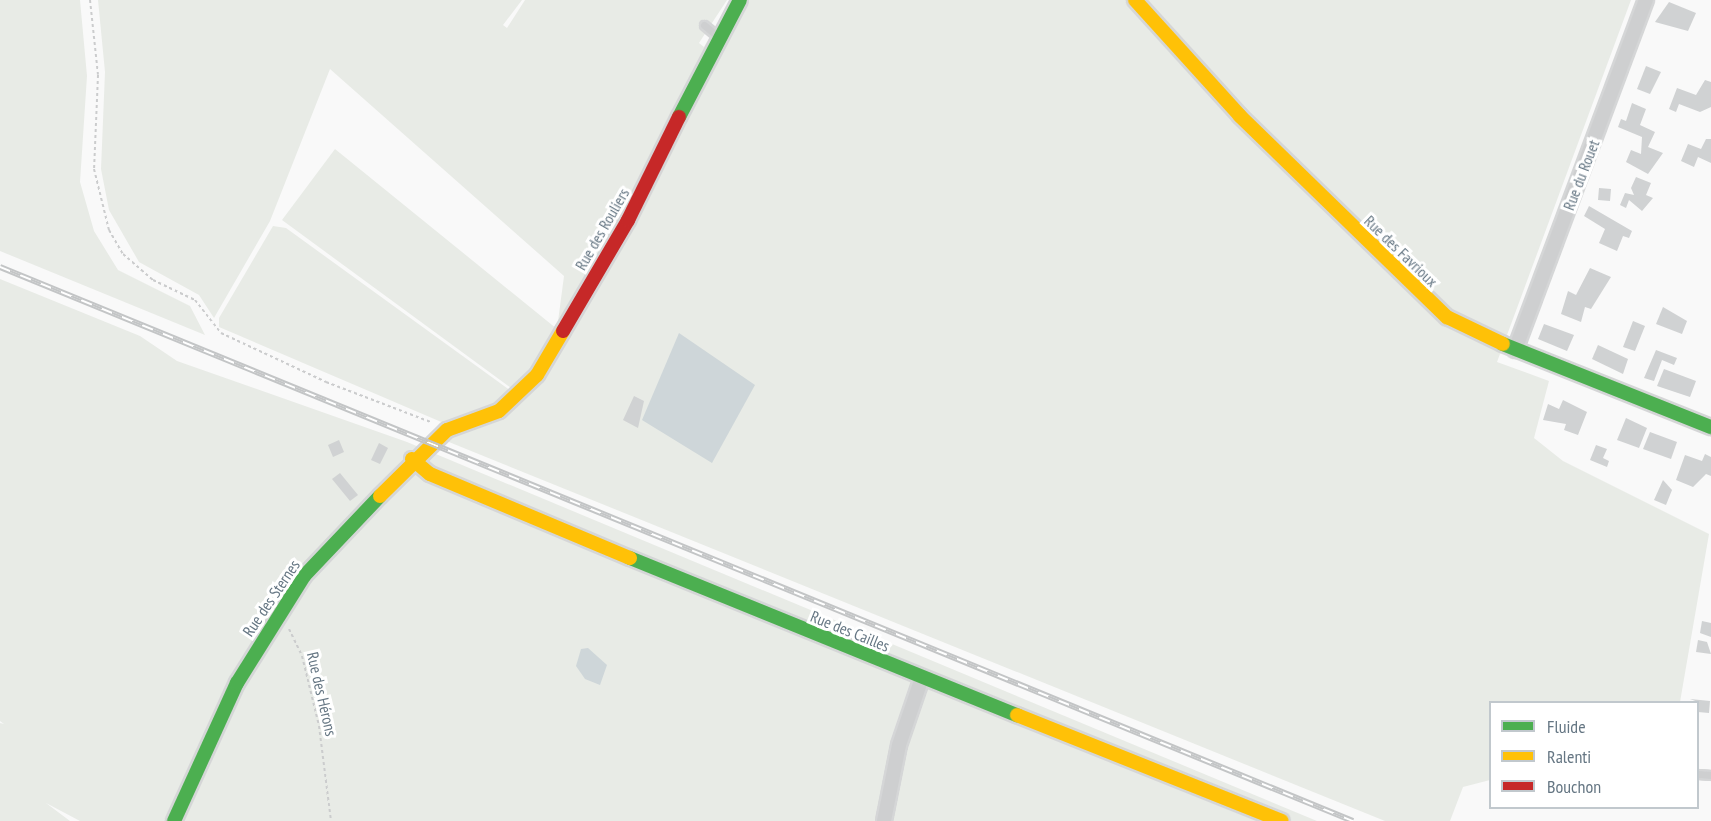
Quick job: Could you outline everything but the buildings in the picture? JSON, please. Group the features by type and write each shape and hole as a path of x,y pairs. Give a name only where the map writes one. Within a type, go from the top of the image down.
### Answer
{"street":[{"name":"Rue des Rouliers","path":"447,430 499,411 537,375 660,160 717,37 740,0"},
{"name":"Rue des Favrioux","path":"1135,0 1240,116 1409,284 1447,317 1515,350 1711,427"},
{"name":"Rue du Rouet","path":"1515,350 1646,0"},
{"name":"Rue des Sternes","path":"174,821 213,728 279,612 332,543 412,459 447,430"},
{"name":"Rue des Cailles","path":"412,459 441,479 922,678 1282,821"},
{"path":"884,821 899,745 922,678"}],"lane":[{"path":"704,25 717,37"}],"path":[{"path":"90,0 99,75 94,169 109,230 128,260 153,280 195,300 221,333 447,430"},
{"name":"Rue des Hérons","path":"289,622 302,656 319,726 331,821"}],"shaded area":[{"path":"0,0 80,0 87,76 80,182 94,231 118,270 190,306 205,335 0,251"},
{"path":"98,0 522,0 503,25 507,28 525,0 727,0 699,43 704,47 731,0 1631,0 1497,362 1549,381 1534,438 1563,461 1709,534 1680,701 1489,701 1489,780 1463,787 1450,821 1385,821 444,440 446,424 219,327 219,318 273,226 286,228 511,391 515,391 282,220 335,149 557,329 564,276 330,69 270,221 214,318 199,295 139,262 109,210 101,169 105,72"},
{"path":"0,279 140,336 177,361 407,442 1317,821 80,821 46,803 70,821 0,821 0,723 4,724 0,721"},
{"path":"679,333 755,385 712,463 642,420"},
{"path":"588,648 607,665 600,685 585,679 576,666 581,649"}],"railway":[{"path":"0,267 1353,821"}],"traffic: fast":[{"path":"679,117 740,0"},
{"path":"1503,344 1711,427"},
{"path":"174,821 237,683 304,576 380,496"},
{"path":"630,558 1017,715"}],"traffic: slow":[{"path":"1135,0 1240,116 1447,317 1503,344"},
{"path":"380,496 447,430 499,411 537,375 563,331"},
{"path":"412,459 430,474 630,558"},
{"path":"1017,715 1282,821"}],"traffic: jam":[{"path":"563,331 628,220 679,117"}]}
